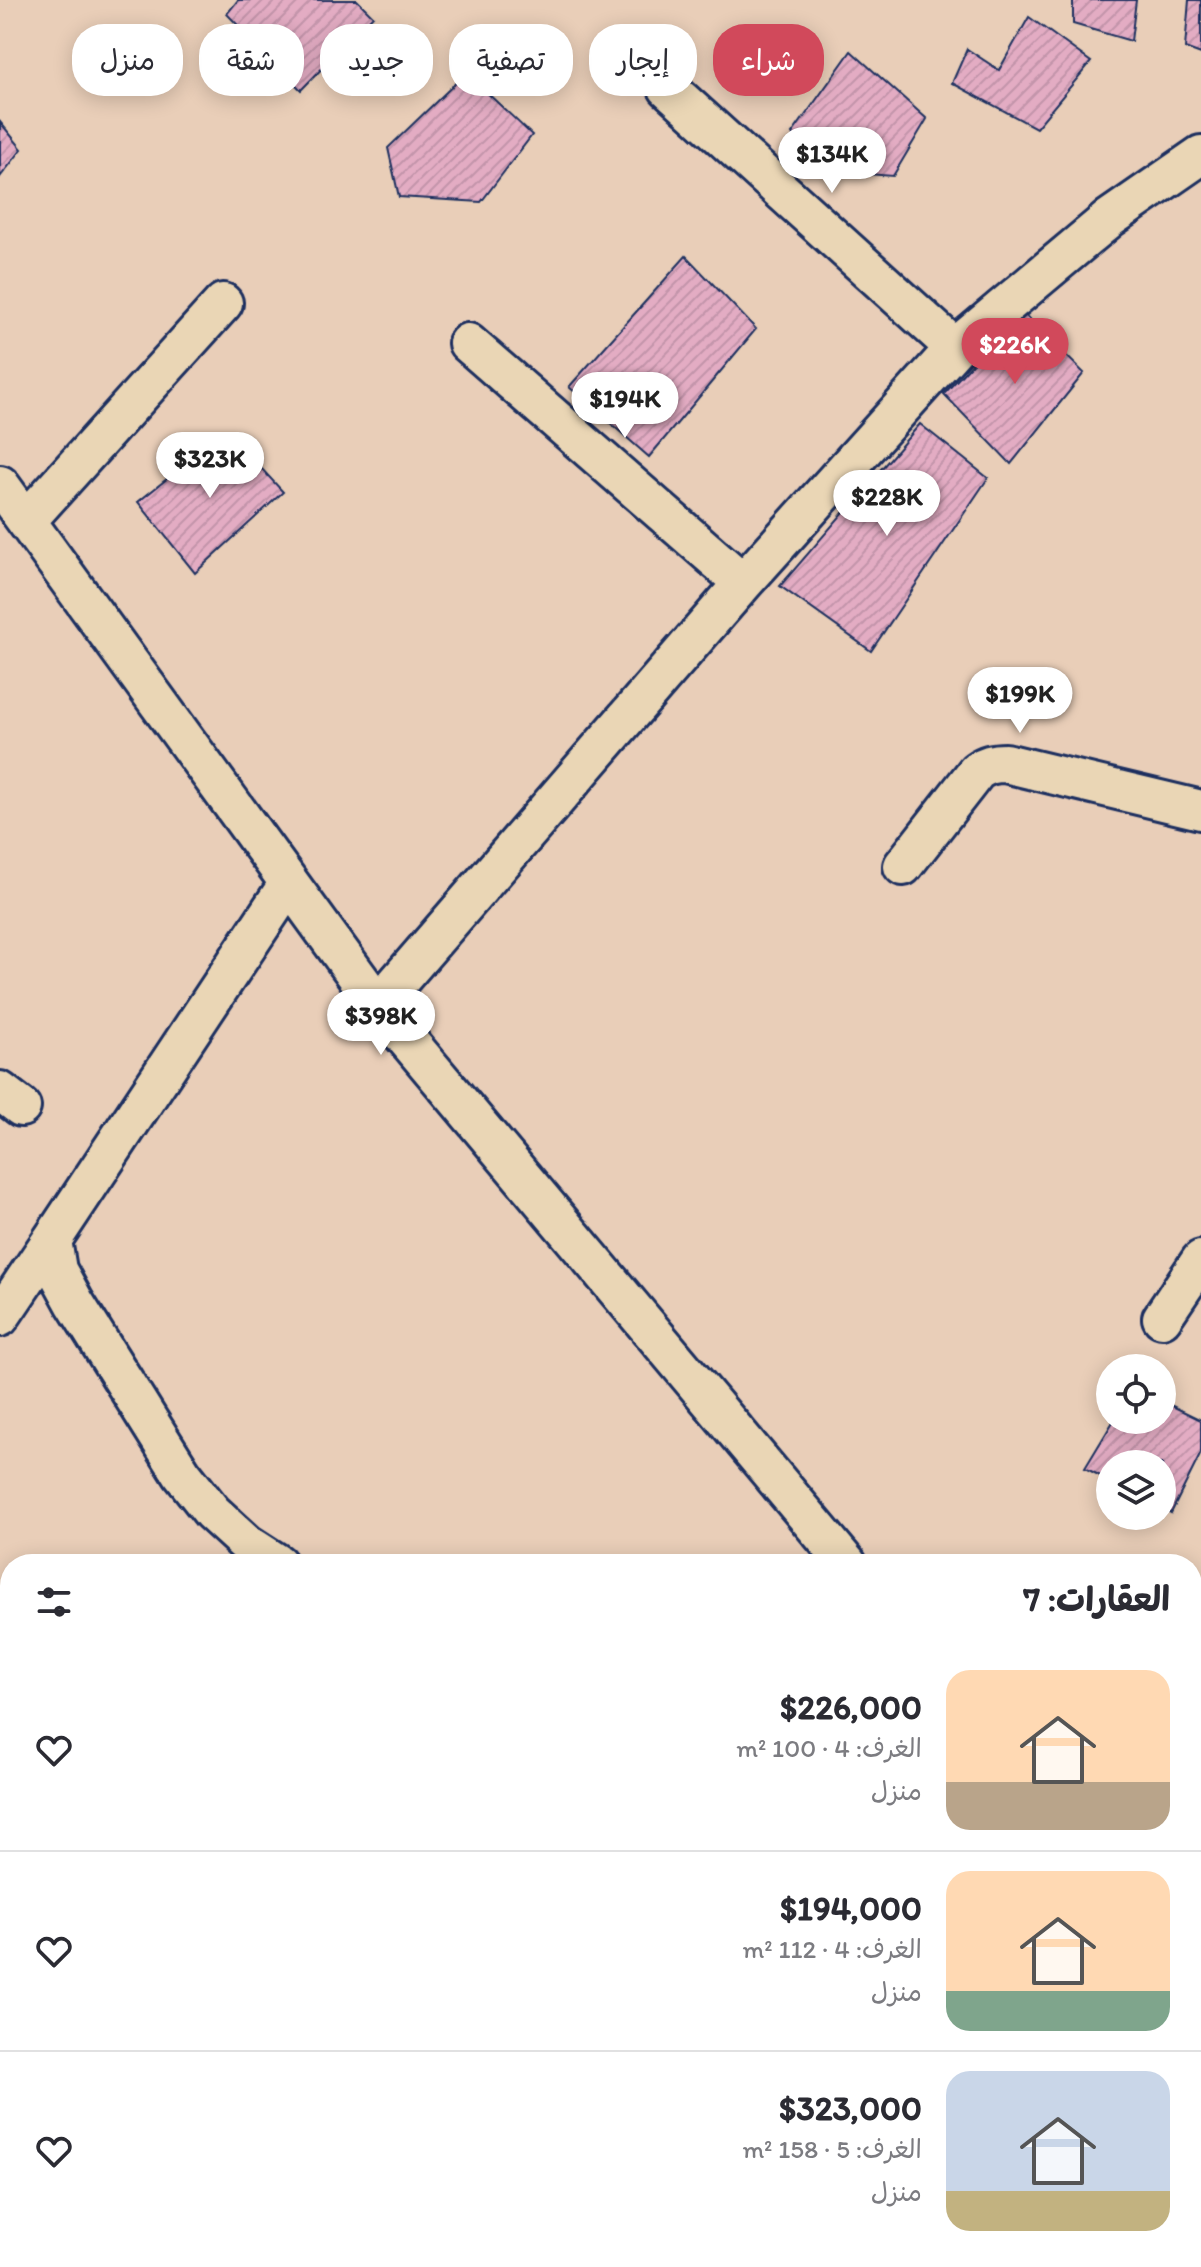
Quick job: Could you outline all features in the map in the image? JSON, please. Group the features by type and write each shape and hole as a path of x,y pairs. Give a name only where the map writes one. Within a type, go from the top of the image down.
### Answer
{"street":[{"path":"677,96 955,348"},
{"path":"378,1005 743,583 955,348 1110,218 1201,155"},
{"path":"26,521 223,303"},
{"path":"468,343 743,583"},
{"path":"0,485 378,1005 839,1554"},
{"path":"903,866 977,771 995,763 1201,810"},
{"path":"0,1317 289,883"},
{"path":"52,1240 57,1270 75,1303 182,1474 212,1512 262,1554"},
{"path":"1162,1318 1201,1260"}],"building":[{"path":"238,0 357,0 373,16 365,24 320,24 320,70 304,87 304,24 237,24 227,14"},
{"path":"1073,0 1136,0 1131,41 1073,24"},
{"path":"1189,0 1201,0 1201,54 1185,48"},
{"path":"1029,17 1091,62 1036,128 952,83 967,49 999,70"},
{"path":"851,51 927,119 893,176 815,170 792,134 819,96 824,96 824,89"},
{"path":"449,89 449,96 490,96 532,135 481,202 399,197 388,148"},
{"path":"0,122 22,149 0,177"},
{"path":"686,256 756,329 649,457 569,387"},
{"path":"1021,311 1084,373 1011,464 944,394"},
{"path":"920,424 988,478 871,651 780,586"},
{"path":"227,431 283,492 195,573 138,502"},
{"path":"1176,1408 1201,1420 1201,1453 1176,1503 1176,1450 1096,1450 1096,1474 1085,1468 1106,1434 1176,1434"}]}
